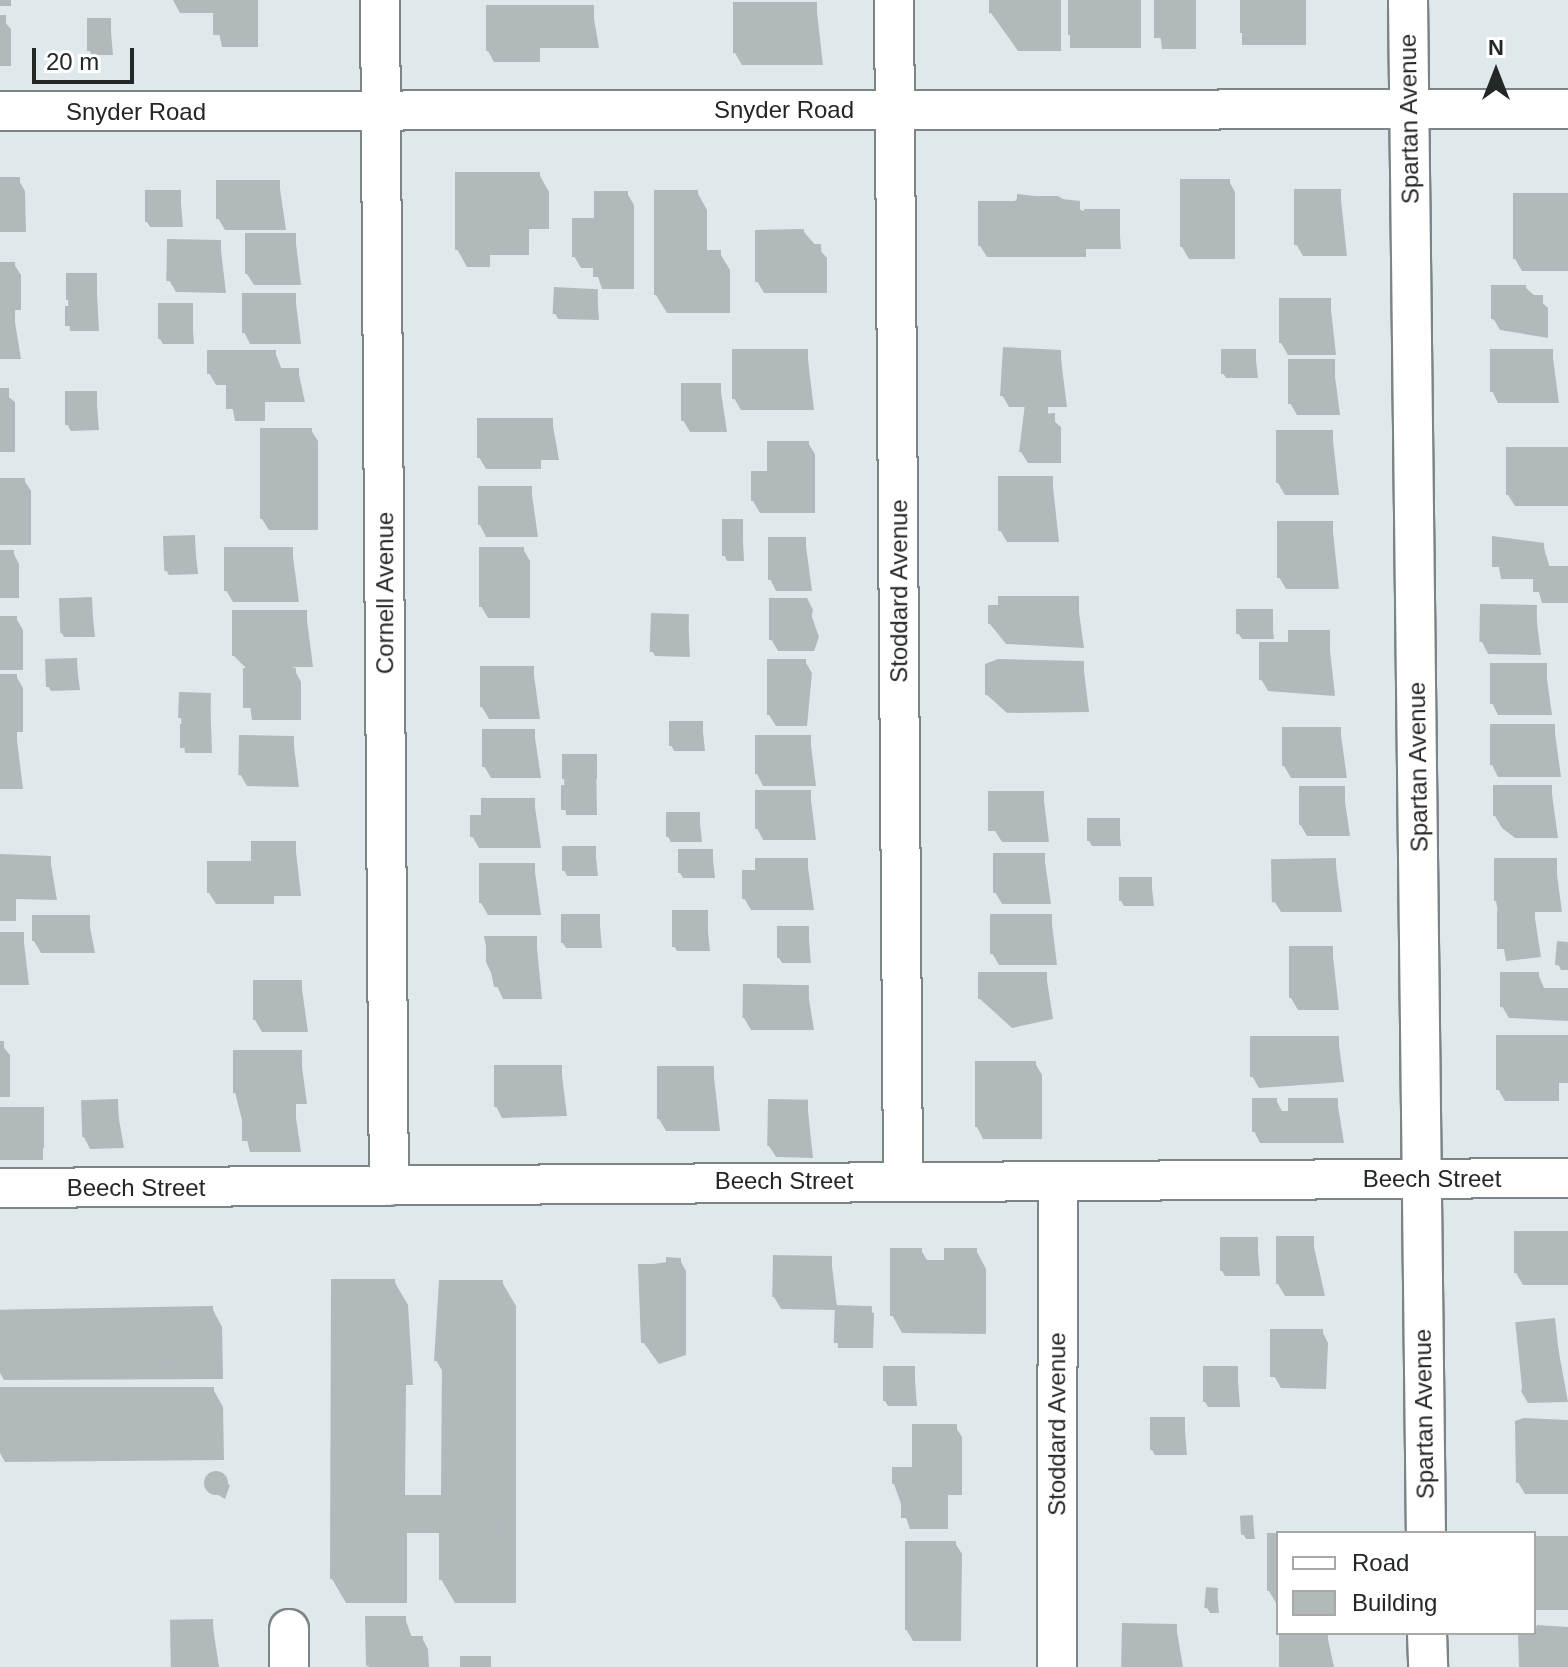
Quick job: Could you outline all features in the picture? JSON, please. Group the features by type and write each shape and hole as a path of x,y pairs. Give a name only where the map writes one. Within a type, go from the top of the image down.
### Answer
{"street":[{"name":"Cornell Avenue","path":"380,0 389,1186"},
{"name":"Stoddard Avenue","path":"894,0 903,1181"},
{"name":"Spartan Avenue","path":"1408,0 1426,1531"},
{"name":"Snyder Road","path":"0,111 1568,109"},
{"name":"Beech Street","path":"0,1188 1568,1178"},
{"name":"Stoddard Avenue","path":"1057,1667 1058,1181"},
{"path":"289,1629 289,1667"},
{"path":"1427,1635 1428,1667"}],"building":[{"path":"213,0 252,0 252,35 213,35"},
{"path":"989,0 1052,0 1052,33 1006,33 1006,13 989,13"},
{"path":"1068,0 1135,0 1135,35 1068,35"},
{"path":"1154,0 1190,0 1190,38 1154,38"},
{"path":"1240,0 1301,0 1301,33 1240,33"},
{"path":"733,2 817,2 817,53 733,53"},
{"path":"486,5 594,5 594,36 534,36 534,51 486,51"},
{"path":"0,15 6,15 6,55 0,55"},
{"path":"87,18 111,18 111,51 87,51"},
{"path":"455,172 540,172 540,211 520,211 520,238 481,238 481,250 455,250"},
{"path":"0,177 20,177 20,221 0,221"},
{"path":"1180,179 1230,179 1230,247 1180,247"},
{"path":"216,180 280,180 280,219 216,219"},
{"path":"1294,189 1341,189 1341,245 1294,245"},
{"path":"145,190 181,190 181,222 145,222"},
{"path":"654,190 698,190 698,250 721,250 721,295 654,295"},
{"path":"594,191 628,191 628,277 593,277 593,257 572,257 572,218 594,218"},
{"path":"1513,193 1568,193 1568,259 1513,259"},
{"path":"1017,194 1080,201 1080,246 978,246 978,201 1017,201"},
{"path":"1084,209 1120,209 1120,244 1084,244"},
{"path":"804,229 804,244 821,244 822,281 755,282 755,230"},
{"path":"245,233 296,233 296,274 245,274"},
{"path":"167,239 221,240 220,282 166,281"},
{"path":"0,262 15,262 15,298 0,298"},
{"path":"66,273 97,273 97,300 66,300"},
{"path":"1491,285 1526,285 1526,295 1543,295 1543,327 1491,319"},
{"path":"554,287 598,289 597,316 553,314"},
{"path":"242,293 296,293 296,333 242,333"},
{"path":"1279,298 1331,298 1331,343 1279,343"},
{"path":"158,303 193,303 193,339 158,339"},
{"path":"65,306 97,306 97,326 65,326"},
{"path":"0,309 15,309 15,348 0,348"},
{"path":"1003,347 1061,350 1062,396 1042,396 1042,414 1055,413 1055,451 1019,452 1026,396 1000,396"},
{"path":"732,349 808,349 808,399 732,399"},
{"path":"1221,349 1256,349 1256,374 1221,374"},
{"path":"1490,349 1553,349 1553,392 1490,392"},
{"path":"207,350 276,350 276,368 299,368 299,391 260,391 260,409 226,409 226,374 207,374"},
{"path":"1288,359 1335,359 1335,404 1288,404"},
{"path":"681,383 721,383 721,421 681,421"},
{"path":"0,388 9,388 9,441 0,441"},
{"path":"65,391 97,391 97,425 65,425"},
{"path":"477,418 553,418 553,449 535,449 535,458 477,458"},
{"path":"260,428 312,428 312,519 260,519"},
{"path":"1276,430 1333,430 1333,483 1276,483"},
{"path":"767,441 809,441 809,501 751,501 751,471 767,471"},
{"path":"1506,447 1568,447 1568,495 1506,495"},
{"path":"998,476 1053,476 1053,531 998,531"},
{"path":"0,478 25,478 25,534 0,534"},
{"path":"478,486 532,486 532,525 478,525"},
{"path":"722,519 743,519 743,556 722,556"},
{"path":"1277,521 1333,521 1333,578 1277,578"},
{"path":"195,535 196,570 164,571 163,536"},
{"path":"1492,536 1544,543 1545,566 1568,566 1568,592 1533,592 1533,567 1492,567"},
{"path":"768,537 806,537 806,580 768,580"},
{"path":"224,547 293,547 293,591 224,591"},
{"path":"479,547 524,547 524,607 479,607"},
{"path":"0,550 14,550 14,587 0,587"},
{"path":"998,596 1079,596 1079,637 998,633 998,624 988,624 988,605 998,605"},
{"path":"92,597 93,632 60,633 59,598"},
{"path":"769,598 807,598 813,610 807,640 769,640"},
{"path":"1480,604 1537,605 1536,643 1479,642"},
{"path":"1236,609 1273,609 1273,634 1236,634"},
{"path":"232,610 307,610 307,656 232,656"},
{"path":"651,613 689,614 688,653 650,652"},
{"path":"0,616 17,616 17,658 0,658"},
{"path":"1288,630 1330,630 1330,685 1259,680 1259,642 1288,642"},
{"path":"77,658 78,686 46,687 45,659"},
{"path":"767,659 806,659 806,715 767,715"},
{"path":"998,659 1084,661 1084,701 985,695 985,664"},
{"path":"1490,663 1547,663 1547,704 1490,704"},
{"path":"480,666 534,666 534,707 480,707"},
{"path":"243,668 296,668 296,708 243,708"},
{"path":"0,674 17,674 17,721 0,721"},
{"path":"179,692 211,693 210,719 178,718"},
{"path":"669,721 703,721 703,746 669,746"},
{"path":"180,724 210,724 210,748 180,748"},
{"path":"1490,724 1555,724 1555,765 1490,765"},
{"path":"1282,727 1341,727 1341,766 1282,766"},
{"path":"482,729 535,729 535,767 482,767"},
{"path":"0,730 17,730 17,778 0,778"},
{"path":"239,735 294,736 293,776 238,775"},
{"path":"755,735 811,735 811,774 755,774"},
{"path":"562,754 597,754 597,779 562,779"},
{"path":"561,785 595,785 595,810 561,810"},
{"path":"1493,785 1552,785 1552,827 1506,827 1506,816 1493,816"},
{"path":"1299,786 1345,786 1345,825 1299,825"},
{"path":"755,790 811,790 811,829 755,829"},
{"path":"988,791 1044,791 1044,831 988,831"},
{"path":"481,798 535,798 535,837 470,837 470,815 481,815"},
{"path":"666,812 700,812 700,837 666,837"},
{"path":"1087,818 1120,818 1120,841 1087,841"},
{"path":"251,841 296,841 296,885 268,885 268,893 207,893 207,861 251,861"},
{"path":"562,846 596,846 596,871 562,871"},
{"path":"678,849 713,849 713,873 678,873"},
{"path":"993,853 1045,853 1045,893 993,893"},
{"path":"0,854 51,856 51,889 10,888 10,910 0,910"},
{"path":"755,858 808,858 808,899 742,899 742,870 755,870"},
{"path":"1336,858 1337,901 1272,902 1271,859"},
{"path":"1494,858 1557,858 1557,901 1494,901"},
{"path":"479,863 535,863 535,903 479,903"},
{"path":"1119,877 1152,877 1152,901 1119,901"},
{"path":"672,910 708,910 708,947 672,947"},
{"path":"1497,911 1535,911 1535,949 1497,949"},
{"path":"561,914 600,914 600,943 561,943"},
{"path":"990,914 1052,914 1052,954 990,954"},
{"path":"32,915 90,915 90,941 32,941"},
{"path":"777,926 809,926 809,958 777,958"},
{"path":"0,932 24,932 24,974 0,974"},
{"path":"484,936 537,936 537,987 494,987"},
{"path":"1557,941 1568,942 1566,966 1555,965"},
{"path":"1289,946 1333,946 1333,998 1289,998"},
{"path":"978,972 1047,972 1047,1007 1004,1016 995,1011 995,999 978,999"},
{"path":"1500,972 1539,972 1539,988 1568,988 1568,1010 1500,1007"},
{"path":"253,980 302,980 302,1020 253,1020"},
{"path":"743,984 809,985 808,1019 742,1018"},
{"path":"1496,1035 1568,1035 1568,1072 1554,1072 1554,1090 1496,1090"},
{"path":"1250,1036 1339,1036 1339,1070 1250,1077"},
{"path":"0,1041 4,1041 4,1086 0,1086"},
{"path":"233,1050 302,1050 302,1093 233,1093"},
{"path":"975,1061 1036,1061 1036,1127 975,1127"},
{"path":"494,1065 562,1065 562,1107 494,1107"},
{"path":"657,1066 714,1066 714,1119 657,1119"},
{"path":"1252,1098 1277,1098 1277,1111 1288,1111 1288,1098 1338,1098 1338,1132 1252,1132"},
{"path":"118,1099 119,1136 82,1137 81,1100"},
{"path":"768,1099 808,1100 807,1147 767,1146"},
{"path":"242,1103 296,1103 296,1141 242,1141"},
{"path":"0,1107 44,1107 44,1148 0,1148"},
{"path":"1514,1231 1568,1231 1568,1273 1514,1273"},
{"path":"1276,1236 1314,1236 1314,1284 1276,1284"},
{"path":"1220,1237 1258,1237 1258,1271 1220,1271"},
{"path":"890,1248 922,1248 922,1260 944,1260 944,1248 977,1248 976,1317 890,1316"},
{"path":"773,1255 832,1256 831,1298 772,1297"},
{"path":"666,1257 681,1258 680,1344 650,1353 650,1343 641,1343 638,1264 666,1264"},
{"path":"331,1279 395,1279 400,1361 393,1361 393,1495 441,1495 442,1361 434,1361 439,1280 503,1280 504,1580 439,1580 439,1510 394,1510 394,1579 330,1579"},
{"path":"835,1305 872,1306 871,1344 834,1343"},
{"path":"213,1306 214,1362 1,1366 0,1310"},
{"path":"1555,1318 1563,1391 1523,1395 1515,1322"},
{"path":"1270,1329 1323,1329 1323,1377 1270,1377"},
{"path":"883,1366 915,1366 915,1401 883,1401"},
{"path":"1203,1366 1238,1366 1238,1402 1203,1402"},
{"path":"0,1387 214,1387 214,1443 0,1443"},
{"path":"1150,1417 1185,1417 1185,1450 1150,1450"},
{"path":"1524,1418 1568,1420 1568,1482 1516,1483 1515,1421"},
{"path":"912,1424 957,1424 957,1484 942,1484 942,1518 901,1518 901,1484 892,1484 892,1467 912,1467"},
{"path":"216,1471 225,1474 228,1483 225,1492 216,1495 207,1492 204,1483 207,1474"},
{"path":"1253,1515 1254,1534 1241,1535 1240,1516"},
{"path":"1267,1533 1276,1533 1276,1591 1267,1591"},
{"path":"1536,1536 1568,1536 1568,1599 1536,1599"},
{"path":"905,1541 956,1541 956,1630 905,1630"},
{"path":"1206,1587 1218,1588 1216,1609 1204,1608"},
{"path":"365,1616 406,1616 406,1636 423,1636 423,1658 366,1666"},
{"path":"213,1619 214,1667 171,1667 170,1620"},
{"path":"1122,1623 1177,1624 1176,1667 1121,1667"},
{"path":"1537,1625 1568,1627 1568,1667 1519,1667 1518,1635 1536,1635"},
{"path":"1279,1635 1328,1635 1328,1667 1279,1667"},
{"path":"460,1656 491,1656 491,1667 460,1667"}]}
